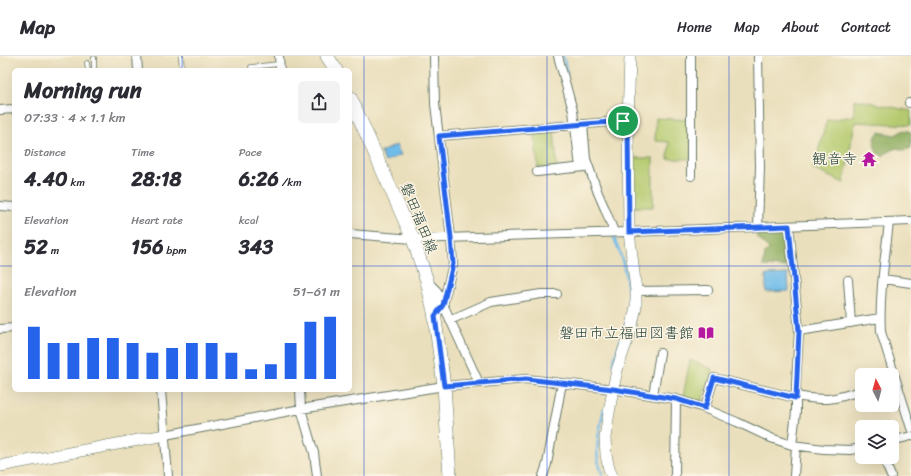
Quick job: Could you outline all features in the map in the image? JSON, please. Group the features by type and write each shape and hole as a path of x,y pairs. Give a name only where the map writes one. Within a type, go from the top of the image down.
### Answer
{"main road":[{"path":"327,56 335,68"},
{"name":"磐田福田線","path":"352,102 413,239 427,281 435,316 444,386 450,476"}],"street":[{"path":"137,56 138,68"},
{"path":"434,56 435,104 453,264 443,305 435,316"},
{"path":"558,56 573,110 579,124 588,166 614,232"},
{"path":"612,476 606,455 605,438 617,370 632,326 636,306 636,292 629,232 628,122 630,56"},
{"path":"691,56 691,176"},
{"path":"758,56 760,167 758,227"},
{"path":"0,110 12,109"},
{"path":"439,136 579,124 623,121 628,122"},
{"path":"579,124 580,167"},
{"path":"537,172 588,166"},
{"path":"0,206 12,207"},
{"path":"352,234 413,239 911,221"},
{"path":"889,222 880,318 881,332 891,368"},
{"path":"789,226 799,331 794,476"},
{"path":"883,279 911,283"},
{"path":"848,280 851,323"},
{"path":"427,281 437,291 479,383"},
{"path":"636,292 708,290"},
{"path":"450,320 491,302 541,294 557,294"},
{"path":"799,331 880,318"},
{"path":"0,329 12,328"},
{"path":"653,396 660,353"},
{"path":"705,408 714,378 796,397 829,399 855,392"},
{"path":"0,466 301,408 444,386 526,379 613,389 676,399 705,408 771,438 794,446 824,449 855,449"},
{"path":"543,476 548,464 562,383"},
{"path":"161,392 168,476"},
{"path":"300,392 301,408 314,453 317,476"},
{"path":"899,393 911,428"},
{"path":"675,476 676,399"},
{"path":"899,439 911,436"},
{"path":"886,464 891,476"}],"lane":[{"path":"181,56 182,68"},
{"path":"94,58 94,68"},
{"path":"87,63 88,68"},
{"path":"251,67 279,63"}],"green space":[{"path":"854,99 911,111 911,125 855,122 844,183 813,169 827,120 854,116"},
{"path":"656,118 691,120 691,159 668,159 669,142 655,141"},
{"path":"554,127 557,167 538,168 534,128"},
{"path":"904,130 911,132 911,148 905,150 896,148 883,156 877,153 874,142 875,137 879,132 895,135"},
{"path":"629,158 653,158 653,207 629,207"},
{"path":"767,232 785,237 785,267 763,266 765,253 769,249 757,237 757,233"},
{"path":"690,360 712,369 702,402 683,397"}],"water":[{"path":"396,145 401,155 385,162 381,152"},
{"path":"788,274 789,291 766,292 766,275"}],"waterway":[{"path":"563,56 567,73"},
{"path":"613,235 624,267 628,291 628,313 626,324 613,365"},
{"path":"603,476 597,451 598,436 604,409"}],"place":[{"name":"観音寺","path":"869,159"},
{"name":"磐田市立福田図書館","path":"706,333"}],"route":[{"path":"623,121 628,122 629,232 789,226 799,331 796,398 714,378 705,408 676,399 613,389 526,379 444,386 435,316 443,305 453,264 439,136 623,121"}]}
